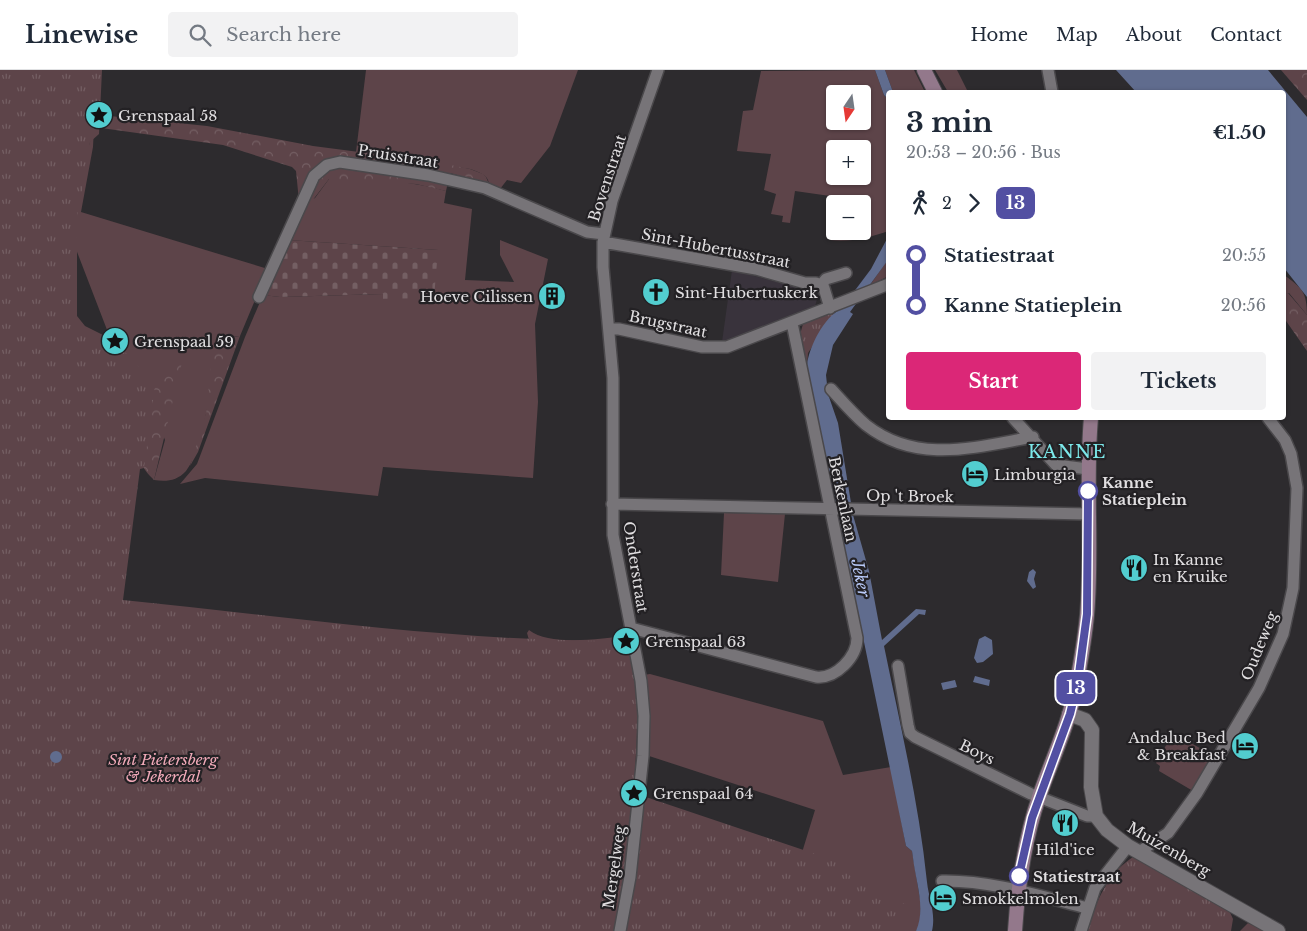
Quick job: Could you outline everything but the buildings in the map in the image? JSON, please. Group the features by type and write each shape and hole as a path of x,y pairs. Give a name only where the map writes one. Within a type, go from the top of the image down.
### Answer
{"main road":[{"path":"924,70 934,90"},
{"path":"1015,931 1023,854 1039,797 1070,714 1078,681 1087,614 1088,468 1091,420"}],"street":[{"name":"Bovenstraat","path":"610,329 603,267 604,238 612,201 658,70"},
{"path":"1048,70 1052,90"},
{"name":"Pruisstraat","path":"259,297 310,182 327,165 340,162 428,175 485,188 604,238"},
{"name":"Sint-Hubertusstraat","path":"604,238 756,269 822,285"},
{"path":"830,308 822,285 826,280 846,273"},
{"name":"Brugstraat","path":"610,329 619,329 713,348 738,344 886,285"},
{"name":"Berkenlaan","path":"631,628 816,677 834,674 855,651 857,638 832,508 792,323"},
{"name":"Onderstraat","path":"610,329 613,378 612,504 617,559 631,628 644,716 643,756 637,808"},
{"path":"831,389 868,426 896,441 933,451 954,451 1032,436"},
{"path":"1015,420 1032,436 1056,465 1088,468"},
{"name":"Oudeweg","path":"1081,931 1095,888 1133,849 1168,833 1197,793 1259,688 1283,634 1293,588 1297,488 1294,467 1288,447 1269,420"},
{"name":"Op 't Broek","path":"612,504 1088,514"},
{"name":"Boys","path":"898,666 908,726 910,733 915,737 1039,797 1087,816 1096,816"},
{"path":"1070,714 1085,720 1092,730 1091,787 1096,816"},
{"name":"Mergelweg","path":"620,931 630,877 637,808"},
{"name":"Muizenberg","path":"1096,816 1107,830 1133,849 1278,931"},
{"path":"942,881 968,881 975,884 1018,890 1087,908"}],"shaded area":[{"path":"732,270 811,291 818,295 815,307 735,339 722,342"}],"green space":[{"name":"Sint Pietersberg & Jekerdal","path":"0,70 102,70 99,134 90,142 87,168 77,216 77,316 85,326 115,341 155,385 144,468 140,469 123,600 437,633 563,640 626,641 639,693 634,793 851,866 849,875 895,902 917,906 891,918 890,920 896,931 0,931"},
{"path":"366,70 578,70 550,146 521,183 507,180 500,189 489,184 487,178 482,174 470,169 356,152"},
{"path":"875,70 886,97 886,232 871,236 871,195 826,195 795,191 790,223 782,222 783,216 771,214 776,194 764,190 771,154 737,151 743,111 753,110 761,71"},
{"path":"885,70 914,70 924,90 892,90"},
{"path":"935,70 957,70 967,90 947,90"},
{"path":"1281,70 1307,70 1307,100"},
{"path":"99,111 100,115 207,126 313,146 436,162 470,169 483,174 489,184 450,173 446,191 416,184 329,179 312,201 303,203 299,201 296,171 292,167 223,145 94,127"},
{"path":"94,127 93,147 81,212 268,269 240,336 222,338 203,428 192,461 186,471 179,477 171,480 154,480 165,440 150,403 119,361 74,244 72,209"},
{"path":"329,179 388,181 432,187 446,191 444,203 472,209 465,280 514,282 500,255 500,240 548,259 535,324 538,402 533,478 383,467 378,496 205,478 180,484 197,464 263,295 280,297 383,294 383,299 438,250 288,240 303,203 315,198"},
{"path":"288,240 438,250 434,298 383,299 383,294 280,297 263,295"},
{"path":"886,262 886,277 870,285"},
{"path":"1286,276 1302,291 1306,301 1307,315 1289,293 1286,294"},
{"path":"1288,293 1307,315 1307,351 1286,321 1286,294"},
{"path":"835,312 808,353 807,365 799,338 803,324"},
{"path":"240,336 198,452 190,466 206,413 214,340"},
{"path":"184,354 154,480 146,471 141,461 152,396 160,376 166,368"},
{"path":"724,513 785,514 778,582 721,575"},
{"path":"529,630 538,635 563,640 629,636 632,648 531,647 527,633"},
{"path":"650,674 823,721 843,775 891,767 906,846 912,851 921,905 920,924 916,931 778,931 815,810 646,755 643,675"},
{"path":"1173,733 1214,756 1193,791 1159,771 1160,766 1156,763"},
{"path":"1136,855 1228,908 1233,919 1231,931 1087,931 1104,888 1118,870"},
{"path":"1248,923 1265,931 1240,931"}],"water":[{"path":"875,70 885,70 892,90 886,90 886,97"},
{"path":"1116,70 1268,70 1285,90 1134,90"},
{"path":"1286,92 1307,117 1307,297 1286,271"},
{"name":"Jeker","path":"886,241 886,263 850,312 853,314 833,345 826,375 828,394 838,423 853,515 869,571 882,640 916,609 926,610 925,615 919,614 884,646 909,764 924,852 928,889 933,912 932,931 916,931 919,922 920,904 912,851 906,846 807,365 814,341 823,325 841,309 871,269"},
{"path":"1033,569 1036,572 1034,579 1036,587 1033,589 1027,581 1029,572"},
{"path":"985,636 992,640 993,654 983,662 977,663 974,658 979,639"},
{"path":"975,676 990,680 989,686 973,682"},
{"path":"955,680 957,687 943,690 941,683"},
{"path":"56,751 62,757 56,763 50,757"}],"bus line":[{"name":"13","path":"1019,876 1032,818 1070,714 1078,681 1087,614 1088,491"}],"place":[{"name":"Grenspaal 58","path":"99,115"},
{"name":"Sint-Hubertuskerk","path":"656,292"},
{"name":"Hoeve Cilissen","path":"552,296"},
{"name":"Grenspaal 59","path":"115,341"},
{"name":"Limburgia","path":"975,474"},
{"name":"Kanne Statieplein","path":"1088,491"},
{"name":"In Kanne en Kruike","path":"1134,568"},
{"name":"Grenspaal 63","path":"626,641"},
{"name":"Andaluc Bed & Breakfast","path":"1245,746"},
{"name":"Grenspaal 64","path":"634,793"},
{"name":"Hild'ice","path":"1065,823"},
{"name":"Statiestraat","path":"1019,876"},
{"name":"Smokkelmolen","path":"943,898"}],"district":[{"name":"KANNE","path":"1067,452"}]}
